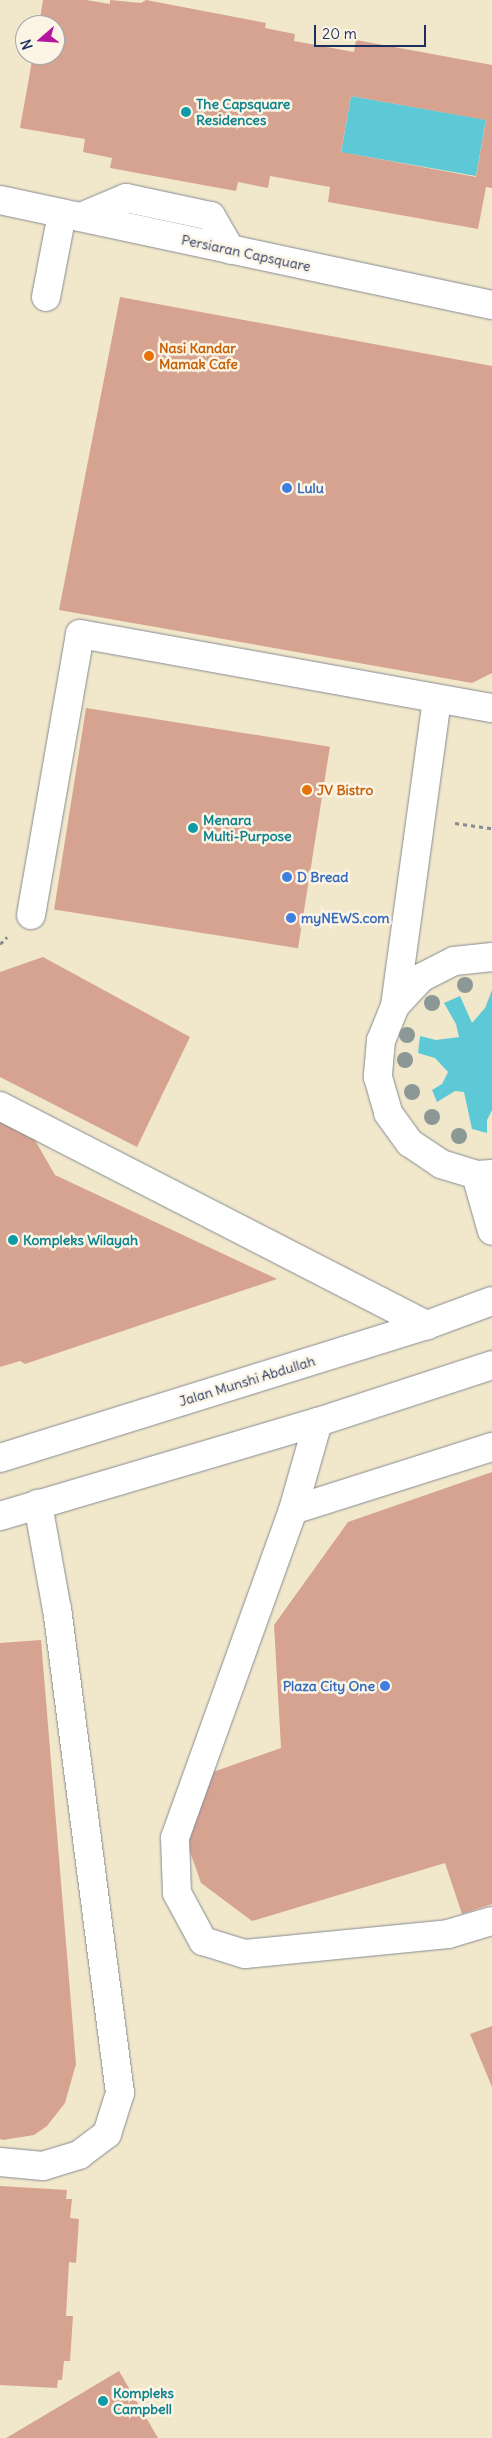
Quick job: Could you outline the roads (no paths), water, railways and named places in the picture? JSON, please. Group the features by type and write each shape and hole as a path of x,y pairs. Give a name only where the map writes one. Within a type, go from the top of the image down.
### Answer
{"street":[{"name":"Persiaran Capsquare","path":"0,200 492,305"},
{"path":"46,297 72,215"},
{"path":"31,915 80,634 492,708"},
{"path":"436,699 422,818 395,1006 381,1040 378,1077 388,1113 410,1143 441,1164 484,1174 492,1231"},
{"path":"395,1006 421,978 454,961 492,957"},
{"path":"0,1106 427,1325"},
{"name":"Jalan Munshi Abdullah","path":"0,1458 427,1325 492,1301"},
{"path":"0,1516 318,1422 492,1365"},
{"path":"318,1422 293,1510 175,1838 177,1893 203,1941 245,1954 448,1934 492,1921"},
{"path":"293,1510 492,1447"},
{"path":"0,2162 43,2166 79,2155 107,2134 120,2092 63,1655 38,1504"}],"water":[{"path":"351,96 486,120 476,176 341,152"},
{"path":"492,990 492,1110 487,1120 487,1133 472,1129 464,1092 455,1091 437,1102 432,1090 442,1084 448,1072 435,1058 418,1053 420,1036 436,1040 459,1037 456,1024 444,1003 460,996 472,1023 485,1008"}],"place":[{"name":"The Capsquare Residences","path":"186,112"},
{"name":"Nasi Kandar Mamak Cafe","path":"149,356"},
{"name":"Lulu","path":"287,488"},
{"name":"JV Bistro","path":"307,790"},
{"name":"Menara Multi-Purpose","path":"193,828"},
{"name":"D Bread","path":"287,877"},
{"name":"myNEWS.com","path":"291,918"},
{"name":"Kompleks Wilayah","path":"13,1240"},
{"name":"Plaza City One","path":"385,1686"},
{"name":"Kompleks Campbell","path":"103,2401"}]}
